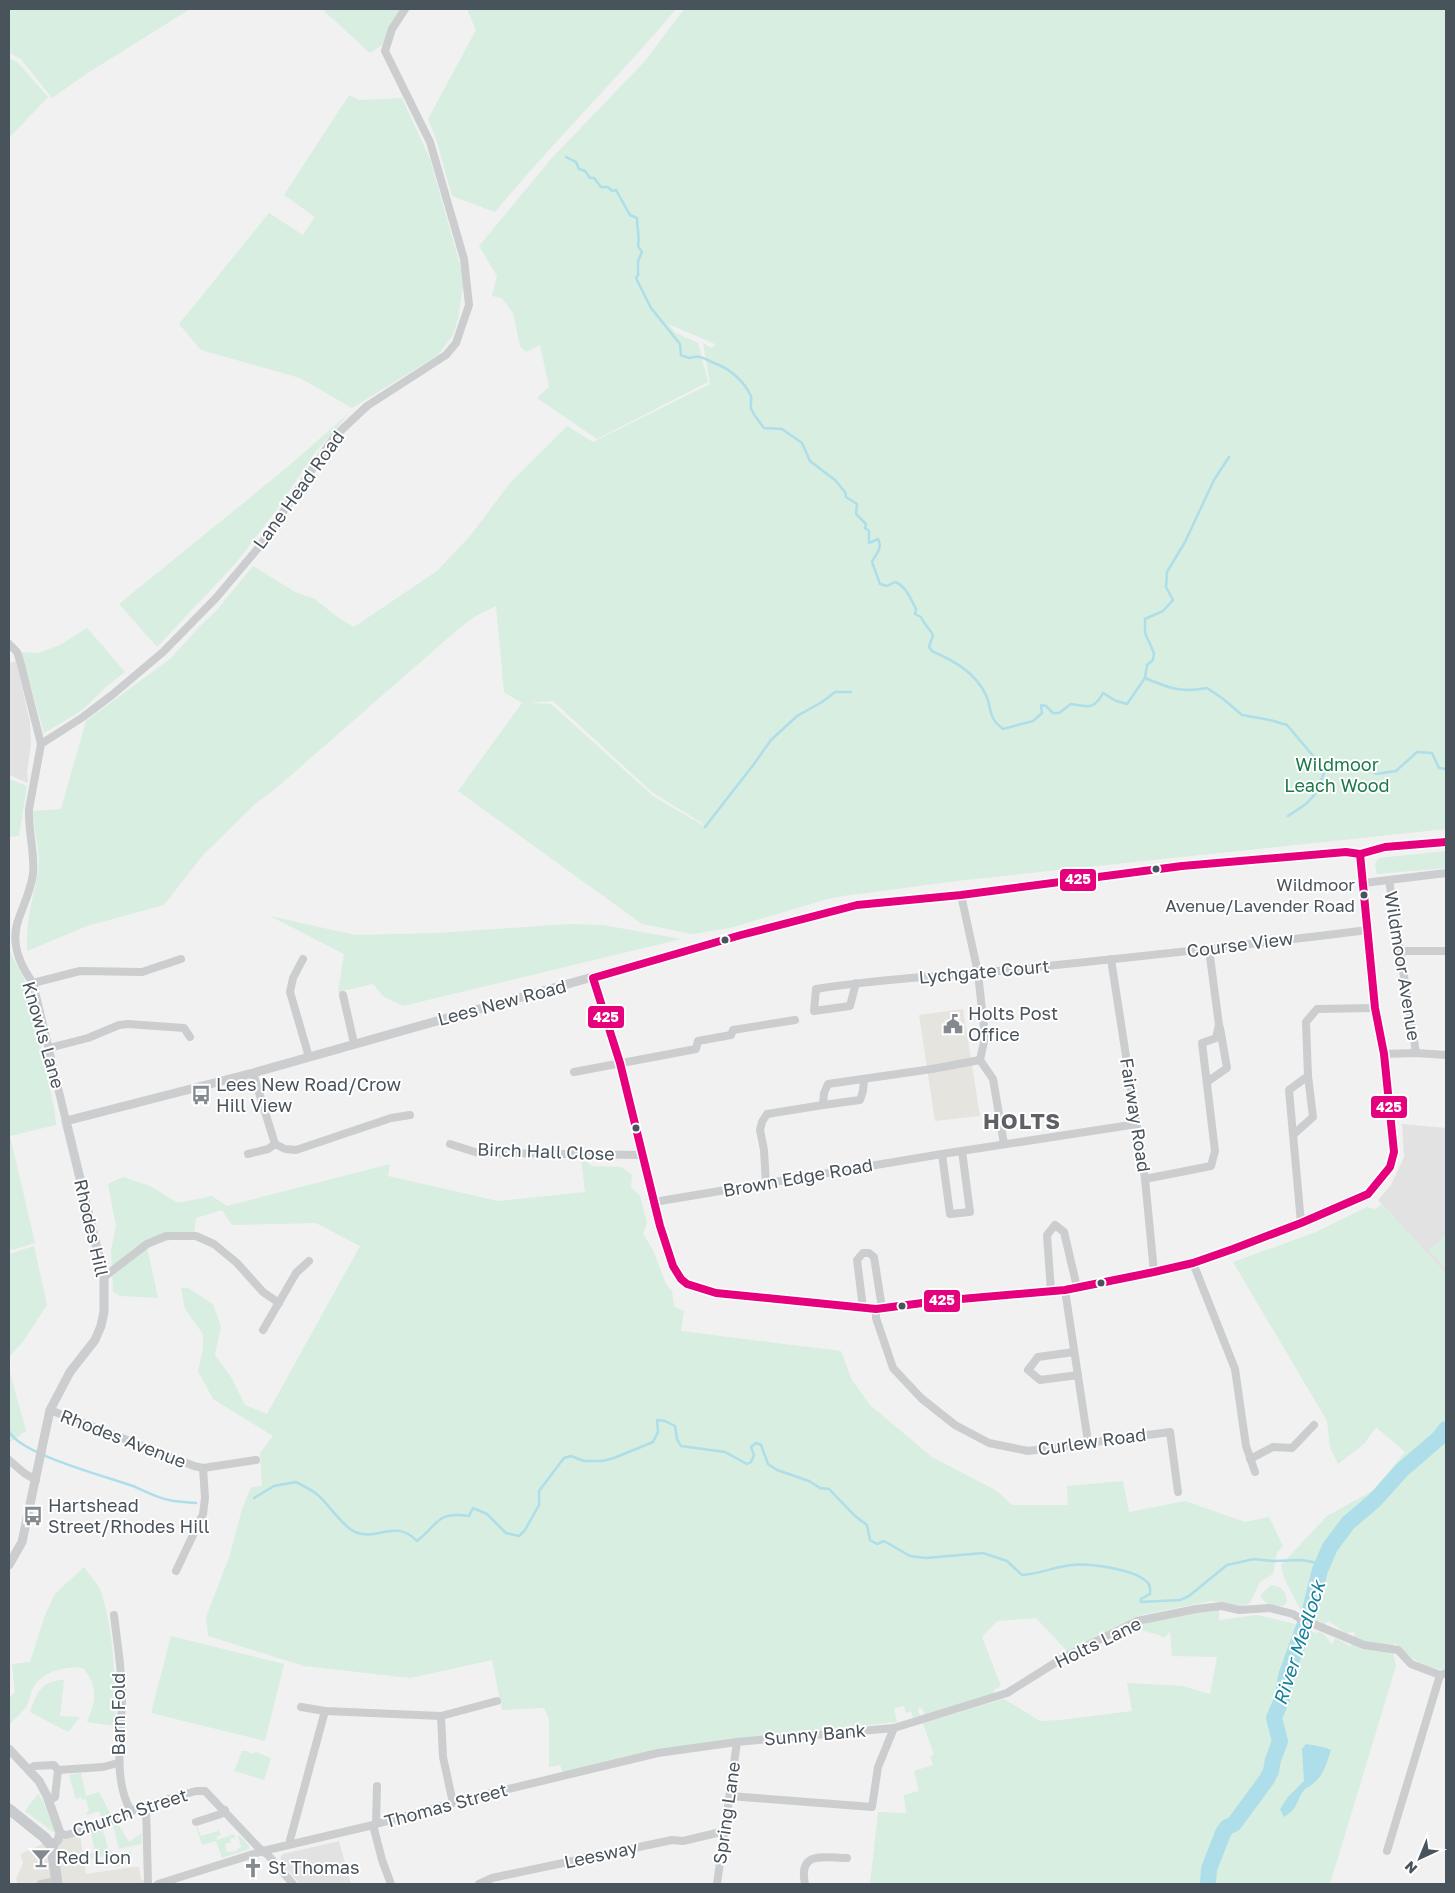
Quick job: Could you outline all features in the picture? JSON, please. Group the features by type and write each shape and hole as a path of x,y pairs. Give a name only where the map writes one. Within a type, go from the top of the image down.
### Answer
{"main road":[{"path":"9,1810 44,1837 52,1846 57,1883"}],"street":[{"name":"Lane Head Road","path":"42,744 105,701 162,652 216,598 259,547 335,436 367,406 446,355 456,343 469,305 464,258 430,142 385,51 392,29 405,9"},
{"path":"9,644 17,652 20,661 42,744"},
{"name":"Knowls Lane","path":"42,744 28,820 33,857 33,874 26,901 18,920 15,940 25,972 33,983 66,1121"},
{"name":"Lees New Road","path":"66,1121 253,1073 741,935 857,905 961,895 1182,866 1346,852 1360,854 1385,847 1446,842"},
{"name":"Wildmoor Avenue","path":"593,978 620,1063 660,1226 673,1266 687,1284 716,1293 879,1309 1065,1290 1193,1263 1301,1223 1368,1194 1390,1167 1394,1152 1384,1054 1376,1008 1360,854"},
{"path":"1364,883 1446,873"},
{"name":"Wildmoor Avenue","path":"1389,880 1416,1053"},
{"path":"961,895 978,973 985,1037 980,1060 993,1080 1004,1144"},
{"name":"Course View","path":"1111,959 1368,930"},
{"path":"1207,1082 1227,1068 1209,949"},
{"path":"1399,951 1446,951"},
{"path":"33,983 80,971 142,972 180,959"},
{"name":"Lychgate Court","path":"856,983 850,1006 814,1011 816,989 856,983 1111,959"},
{"name":"Fairway Road","path":"1111,959 1145,1179 1154,1272"},
{"path":"302,960 293,978 290,992 309,1057"},
{"path":"343,996 354,1043"},
{"path":"1294,1134 1313,1117 1308,1076 1306,1022 1317,1009 1376,1008"},
{"path":"574,1072 696,1049 698,1041 731,1035 733,1030 795,1020"},
{"path":"49,1048 88,1038 118,1024 184,1028 190,1037"},
{"path":"1145,1179 1211,1166 1215,1151 1202,1043 1216,1038 1219,1025"},
{"path":"1384,1054 1416,1053 1446,1055"},
{"path":"823,1105 824,1093 828,1084 864,1080 980,1060"},
{"path":"253,1073 275,1144 285,1149 296,1150 391,1118 410,1115"},
{"path":"1301,1223 1289,1090 1308,1076"},
{"path":"766,1184 764,1150 760,1130 767,1114 860,1100 864,1080"},
{"name":"Rhodes Hill","path":"9,1565 22,1542 50,1410 62,1384 95,1340 104,1312 104,1277 66,1121"},
{"name":"Brown Edge Road","path":"654,1202 1137,1124"},
{"path":"248,1154 268,1149 275,1144"},
{"name":"Birch Hall Close","path":"450,1144 478,1153 642,1155"},
{"path":"942,1154 950,1214 970,1212 962,1151"},
{"path":"1051,1291 1047,1235 1055,1225 1064,1232 1077,1287"},
{"path":"104,1277 147,1244 166,1236 196,1236 214,1244 237,1263 263,1292 279,1303"},
{"path":"863,1308 857,1260 863,1253 869,1253 874,1257 879,1309"},
{"path":"263,1330 296,1273 309,1261"},
{"path":"1193,1263 1235,1369 1246,1446 1255,1472"},
{"path":"1065,1290 1088,1442"},
{"name":"Curlew Road","path":"879,1309 876,1318 893,1368 921,1398 955,1424 989,1443 1028,1451 1170,1432 1178,1492"},
{"path":"1074,1352 1038,1358 1028,1370 1040,1380 1078,1375"},
{"name":"Rhodes Avenue","path":"50,1410 194,1466 203,1468 256,1460"},
{"path":"1250,1459 1273,1446 1292,1448 1314,1425"},
{"path":"9,1460 24,1473 36,1480"},
{"path":"176,1570 203,1514 205,1498 203,1468"},
{"name":"Holts Lane","path":"894,1728 1007,1693 1066,1656 1137,1621 1196,1609 1222,1606 1238,1610 1270,1608 1293,1614 1364,1645 1398,1650 1411,1664 1443,1674"},
{"name":"Barn Fold","path":"114,1615 122,1694 118,1763 126,1800 131,1811"},
{"path":"1388,1852 1443,1674"},
{"path":"301,1707 325,1711 440,1716 498,1701"},
{"path":"290,1844 325,1711"},
{"path":"440,1716 443,1757 453,1803"},
{"path":"730,1796 872,1807 874,1804 878,1767 894,1728"},
{"name":"Sunny Bank","path":"737,1742 894,1728"},
{"name":"Thomas Street","path":"158,1884 263,1851 453,1803 658,1753 737,1742"},
{"name":"Spring Lane","path":"717,1884 737,1742"},
{"path":"9,1749 39,1781 50,1800 60,1833 58,1840 52,1846"},
{"path":"58,1770 103,1767 118,1763"},
{"path":"29,1770 34,1766 54,1765 58,1770 55,1797 50,1800"},
{"path":"377,1786 374,1824 390,1884"},
{"name":"Church Street","path":"60,1833 66,1835 108,1823 146,1805 201,1790 210,1794 293,1884"},
{"path":"146,1805 148,1884"},
{"path":"196,1822 221,1814 225,1810"},
{"name":"Leesway","path":"478,1884 492,1878 672,1840 683,1841 725,1831"},
{"path":"806,1884 805,1869 808,1860 813,1857 847,1858"},
{"path":"41,1884 57,1883"}],"shaded area":[{"path":"16,661 30,722 31,744 27,772 28,783 9,775 9,663"},
{"path":"963,1009 980,1116 935,1121 919,1015"},
{"path":"1402,1124 1446,1128 1446,1274 1378,1200 1391,1185 1404,1157"},
{"path":"80,1835 86,1874 139,1867 141,1879 147,1884 18,1884 16,1879 23,1863 20,1854 45,1843"},
{"path":"339,1841 351,1884 300,1884 280,1858 283,1854"}],"green space":[{"path":"9,9 190,9 86,74 52,98 21,59 9,53"},
{"path":"322,9 402,9 382,45 370,53"},
{"path":"467,9 676,9 495,212 452,196 437,142 428,119 476,30"},
{"name":"Wildmoor Leach Wood","path":"684,9 1446,9 1446,829 965,880 843,896 730,928 693,934 642,924 458,791 522,703 504,692 496,606 474,617 456,631 274,790 255,804 203,855 164,905 87,926 27,951 28,920 39,861 33,811 61,809 86,721 171,658 217,610 253,566 295,592 315,599 336,616 354,627 437,571 470,536 510,483 567,426 593,442 710,384 703,343 712,348 715,344 668,324 676,333 698,343 708,382 597,439 537,398 549,387 540,345 526,352 520,346 513,313 502,298 492,296 497,276 479,246 552,158 645,61","holes":["553,701 653,793 704,826 653,796 551,704 529,703"]},
{"path":"9,58 18,63 48,97 9,138"},
{"path":"349,95 359,100 402,98 430,159 464,279 458,319 453,335 438,355 352,408 300,378 201,350 179,324 269,213 303,235 315,217 284,195"},
{"path":"349,413 315,453 274,513 236,563 157,647 119,604 284,470"},
{"path":"87,628 125,672 81,711 44,733 21,652 38,653 60,645"},
{"path":"9,779 27,786 19,836 9,837"},
{"path":"1446,851 1446,868 1377,874 1375,864 1379,858"},
{"path":"270,916 355,935 437,933 569,924 603,925 681,939 403,1006 384,997 373,984 338,992 344,954"},
{"path":"9,950 27,984 54,1107 56,1125 10,1136 35,1243 9,1251"},
{"path":"581,1158 592,1166 622,1167 632,1175 631,1187 640,1196 647,1223 643,1234 653,1250 666,1284 672,1291 674,1307 684,1311 681,1331 841,1351 852,1380 870,1405 932,1457 997,1491 1012,1505 1068,1505 1067,1486 1123,1481 1129,1512 1185,1501 1245,1522 1269,1517 1283,1546 1277,1553 1273,1574 1260,1582 1250,1603 1242,1606 1212,1601 1141,1615 1067,1651 1036,1618 997,1621 982,1637 1001,1686 995,1689 992,1696 925,1715 922,1708 918,1709 920,1716 913,1718 911,1711 906,1713 904,1706 894,1708 897,1722 730,1740 563,1773 560,1765 549,1767 549,1719 544,1708 502,1710 492,1660 410,1678 304,1666 208,1636 206,1617 230,1555 242,1509 251,1487 262,1486 260,1453 273,1436 213,1399 198,1371 203,1349 203,1334 185,1309 181,1288 188,1288 213,1304 221,1327 215,1355 231,1377 245,1405 267,1414 360,1246 316,1223 232,1225 222,1210 196,1218 193,1240 171,1240 147,1247 158,1298 120,1296 113,1292 111,1250 116,1226 108,1184 123,1177 150,1186 178,1203 212,1196 227,1206 390,1164 388,1176 498,1201 585,1192"},
{"path":"1382,1204 1446,1274 1446,1669 1433,1668 1419,1662 1394,1643 1393,1652 1396,1666 1330,1884 870,1884 878,1812 906,1813 904,1795 919,1791 914,1771 933,1765 930,1756 934,1755 923,1723 1004,1699 1040,1721 1132,1711 1127,1683 1182,1686 1210,1694 1217,1657 1172,1656 1170,1632 1164,1638 1141,1630 1144,1622 1193,1611 1219,1610 1219,1620 1257,1615 1295,1624 1316,1633 1320,1632 1325,1635 1332,1645 1335,1638 1351,1646 1355,1632 1345,1633 1329,1621 1324,1624 1303,1615 1284,1578 1281,1565 1327,1516 1374,1490 1405,1452 1376,1427 1364,1444 1338,1464 1330,1448 1327,1421 1233,1262 1316,1232 1367,1207 1375,1209"},
{"path":"1446,1234 1446,1270 1429,1250"},
{"path":"34,1246 47,1305 22,1343 9,1357 9,1254"},
{"path":"9,1369 26,1431 10,1442 9,1441"},
{"path":"84,1567 100,1589 106,1608 112,1642 116,1726 87,1722 94,1701 94,1688 83,1668 56,1671 38,1681 34,1686 27,1706 9,1725 9,1698 15,1692 12,1664 30,1662 45,1615 55,1594"},
{"path":"1271,1585 1281,1588 1286,1595 1287,1602 1283,1606 1269,1606 1261,1598 1261,1594"},
{"path":"171,1636 284,1664 265,1741 151,1713"},
{"path":"64,1680 60,1716 80,1717 68,1732 30,1712 38,1693 45,1685"},
{"path":"242,1751 252,1754 256,1752 271,1758 264,1780 234,1771"},
{"path":"81,1773 86,1796 99,1792 111,1815 102,1818 99,1811 87,1815 86,1813 89,1811 86,1799 82,1800 81,1797 76,1799 69,1775"},
{"path":"38,1794 43,1801 55,1831 53,1832 25,1811"},
{"path":"118,1824 129,1842 142,1833 141,1844 119,1849 113,1826"},
{"path":"196,1827 201,1836 218,1831 218,1828 221,1835 216,1837 217,1840 234,1834 235,1837 230,1839 231,1842 225,1844 227,1852 237,1851 241,1847 239,1835 249,1846 249,1849 222,1858 216,1841 202,1845"},
{"path":"104,1829 103,1835 105,1836 108,1850 111,1850 113,1855 131,1852 132,1864 114,1867 112,1855 84,1860 84,1855 95,1852 91,1832"}],"water":[{"path":"1306,1744 1331,1750 1321,1775 1305,1789 1293,1810 1284,1817 1280,1809 1288,1797 1304,1781 1302,1749"}],"waterway":[{"path":"566,157 576,162 579,169 585,171 590,178 594,178 601,187 608,187 612,191 616,190 630,215 637,218 638,246 642,252 638,261 638,275 636,278 651,308 680,344 681,355 689,358 702,358 725,368 736,376 748,390 751,396 752,411 764,428 782,429 802,443 810,461 835,480 845,492 846,497 857,504 856,514 866,524 865,528 869,531 869,543 878,539 879,542 880,546 872,562 880,584 887,586 895,582 905,589 916,609 915,614 921,617 933,635 929,647 932,651 963,668 976,680 986,695 992,717 1003,729 1033,721 1042,713 1041,705 1046,706 1053,713 1059,713 1071,704 1093,705 1103,693 1116,701 1127,704 1145,678 1147,665 1153,660 1154,653 1145,633 1145,619 1163,611 1173,600 1166,587 1167,572 1185,542 1214,480 1229,457"},
{"path":"1145,678 1175,689 1207,688 1242,715 1287,725 1325,770 1358,763 1376,774 1396,771 1417,752 1432,753 1439,768 1446,769"},
{"path":"705,827 771,740 797,716 822,702 835,692 851,692"},
{"path":"1288,816 1306,804 1317,792 1325,770"},
{"path":"254,1498 274,1486 296,1482 317,1494 350,1529 363,1534 401,1531 409,1534 417,1541 444,1517 450,1515 469,1516 473,1508 487,1514 506,1533 519,1536 525,1530 539,1505 539,1491 564,1458 571,1456 584,1461 602,1461 614,1458 653,1442 658,1432 657,1420 665,1421 675,1426 677,1439 681,1446 725,1452 747,1464 751,1462 754,1455 751,1447 756,1443 761,1445 768,1464 777,1470 809,1481 820,1488 829,1489 855,1516 867,1525 870,1540 877,1544 884,1541 910,1556 926,1558 983,1553 1007,1561 1022,1575 1071,1565 1112,1568 1133,1574 1148,1583 1150,1594 1141,1599 1141,1602 1180,1600 1189,1596 1227,1565 1254,1559 1273,1561 1302,1560 1323,1564"},
{"name":"River Medlock","path":"1208,1884 1209,1869 1223,1833 1227,1827 1234,1824 1271,1771 1280,1741 1274,1718 1282,1699 1286,1676 1310,1610 1320,1570 1330,1547 1348,1523 1375,1500 1402,1470 1439,1438 1446,1429"},
{"path":"9,1431 16,1440 29,1448 65,1464 133,1486 164,1499 196,1503"}],"transit line":[{"name":"425","path":"1360,854 1385,847 1446,842"},
{"name":"425","path":"1346,852 1360,854 1375,1008 1384,1054 1394,1152 1390,1167 1368,1194 1301,1223 1193,1263 1065,1290 938,1301 876,1309 716,1293 687,1284 681,1279 673,1266 660,1226 620,1063 593,978 741,935 857,905 961,895 1182,866 1346,852"}],"place":[{"name":"Wildmoor Avenue/Lavender Road","path":"1364,895"},
{"name":"Holts Post Office","path":"953,1024"},
{"name":"Lees New Road/Crow Hill View","path":"201,1095"},
{"name":"Hartshead Street/Rhodes Hill","path":"33,1516"},
{"name":"Red Lion","path":"41,1858"},
{"name":"St Thomas","path":"253,1868"}],"district":[{"name":"HOLTS","path":"1022,1121"}]}
